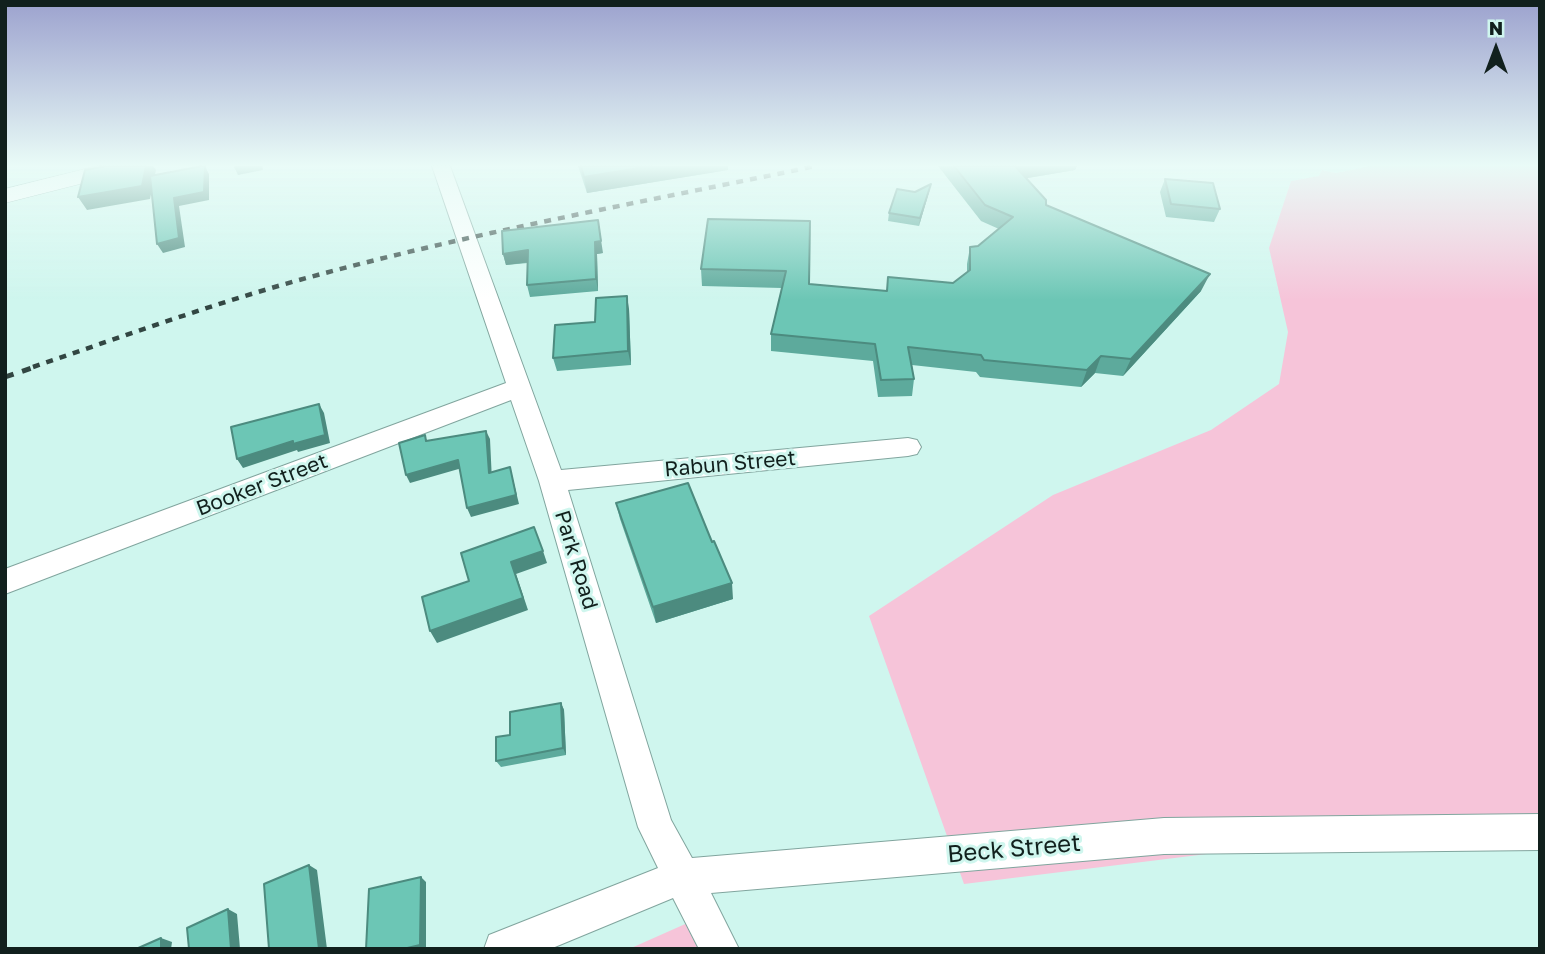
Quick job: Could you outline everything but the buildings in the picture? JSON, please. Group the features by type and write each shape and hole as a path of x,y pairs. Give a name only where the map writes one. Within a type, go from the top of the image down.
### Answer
{"street":[{"name":"Park Road","path":"456,211 552,481 656,827 720,949"},
{"name":"Booker Street","path":"5,582 518,388"},
{"name":"Rabun Street","path":"552,481 908,447"},
{"name":"Beck Street","path":"503,949 680,877 1164,836 1540,832"}],"shaded area":[{"path":"1281,211 1540,211 1540,837 1393,831 964,884 869,616 1053,495 1211,430 1279,384 1288,332 1269,248"},
{"path":"701,917 736,949 629,949"}],"railway":[{"path":"33,367 288,283 386,257 598,211"},
{"path":"5,377 38,366"}]}
